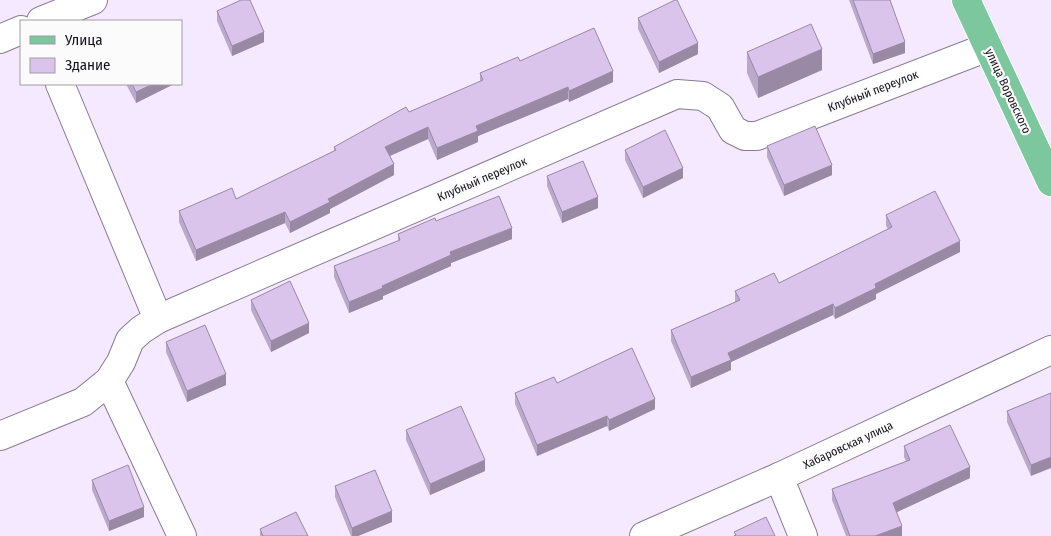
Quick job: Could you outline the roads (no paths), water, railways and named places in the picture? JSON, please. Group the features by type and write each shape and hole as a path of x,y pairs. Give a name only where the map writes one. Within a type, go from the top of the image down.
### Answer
{"main road":[{"name":"улица Воровского","path":"966,0 1051,182"}],"street":[{"path":"43,20 93,0"},
{"path":"0,39 20,30"},
{"name":"Клубный переулок","path":"0,436 83,402 109,381 121,362 130,340 158,319 677,94 703,96 720,106 733,130 745,136 757,136 988,47"},
{"path":"60,85 158,319"},
{"name":"Хабаровская улица","path":"644,536 779,477 1051,350"},
{"path":"109,381 182,536"},
{"path":"779,477 803,536"}]}
